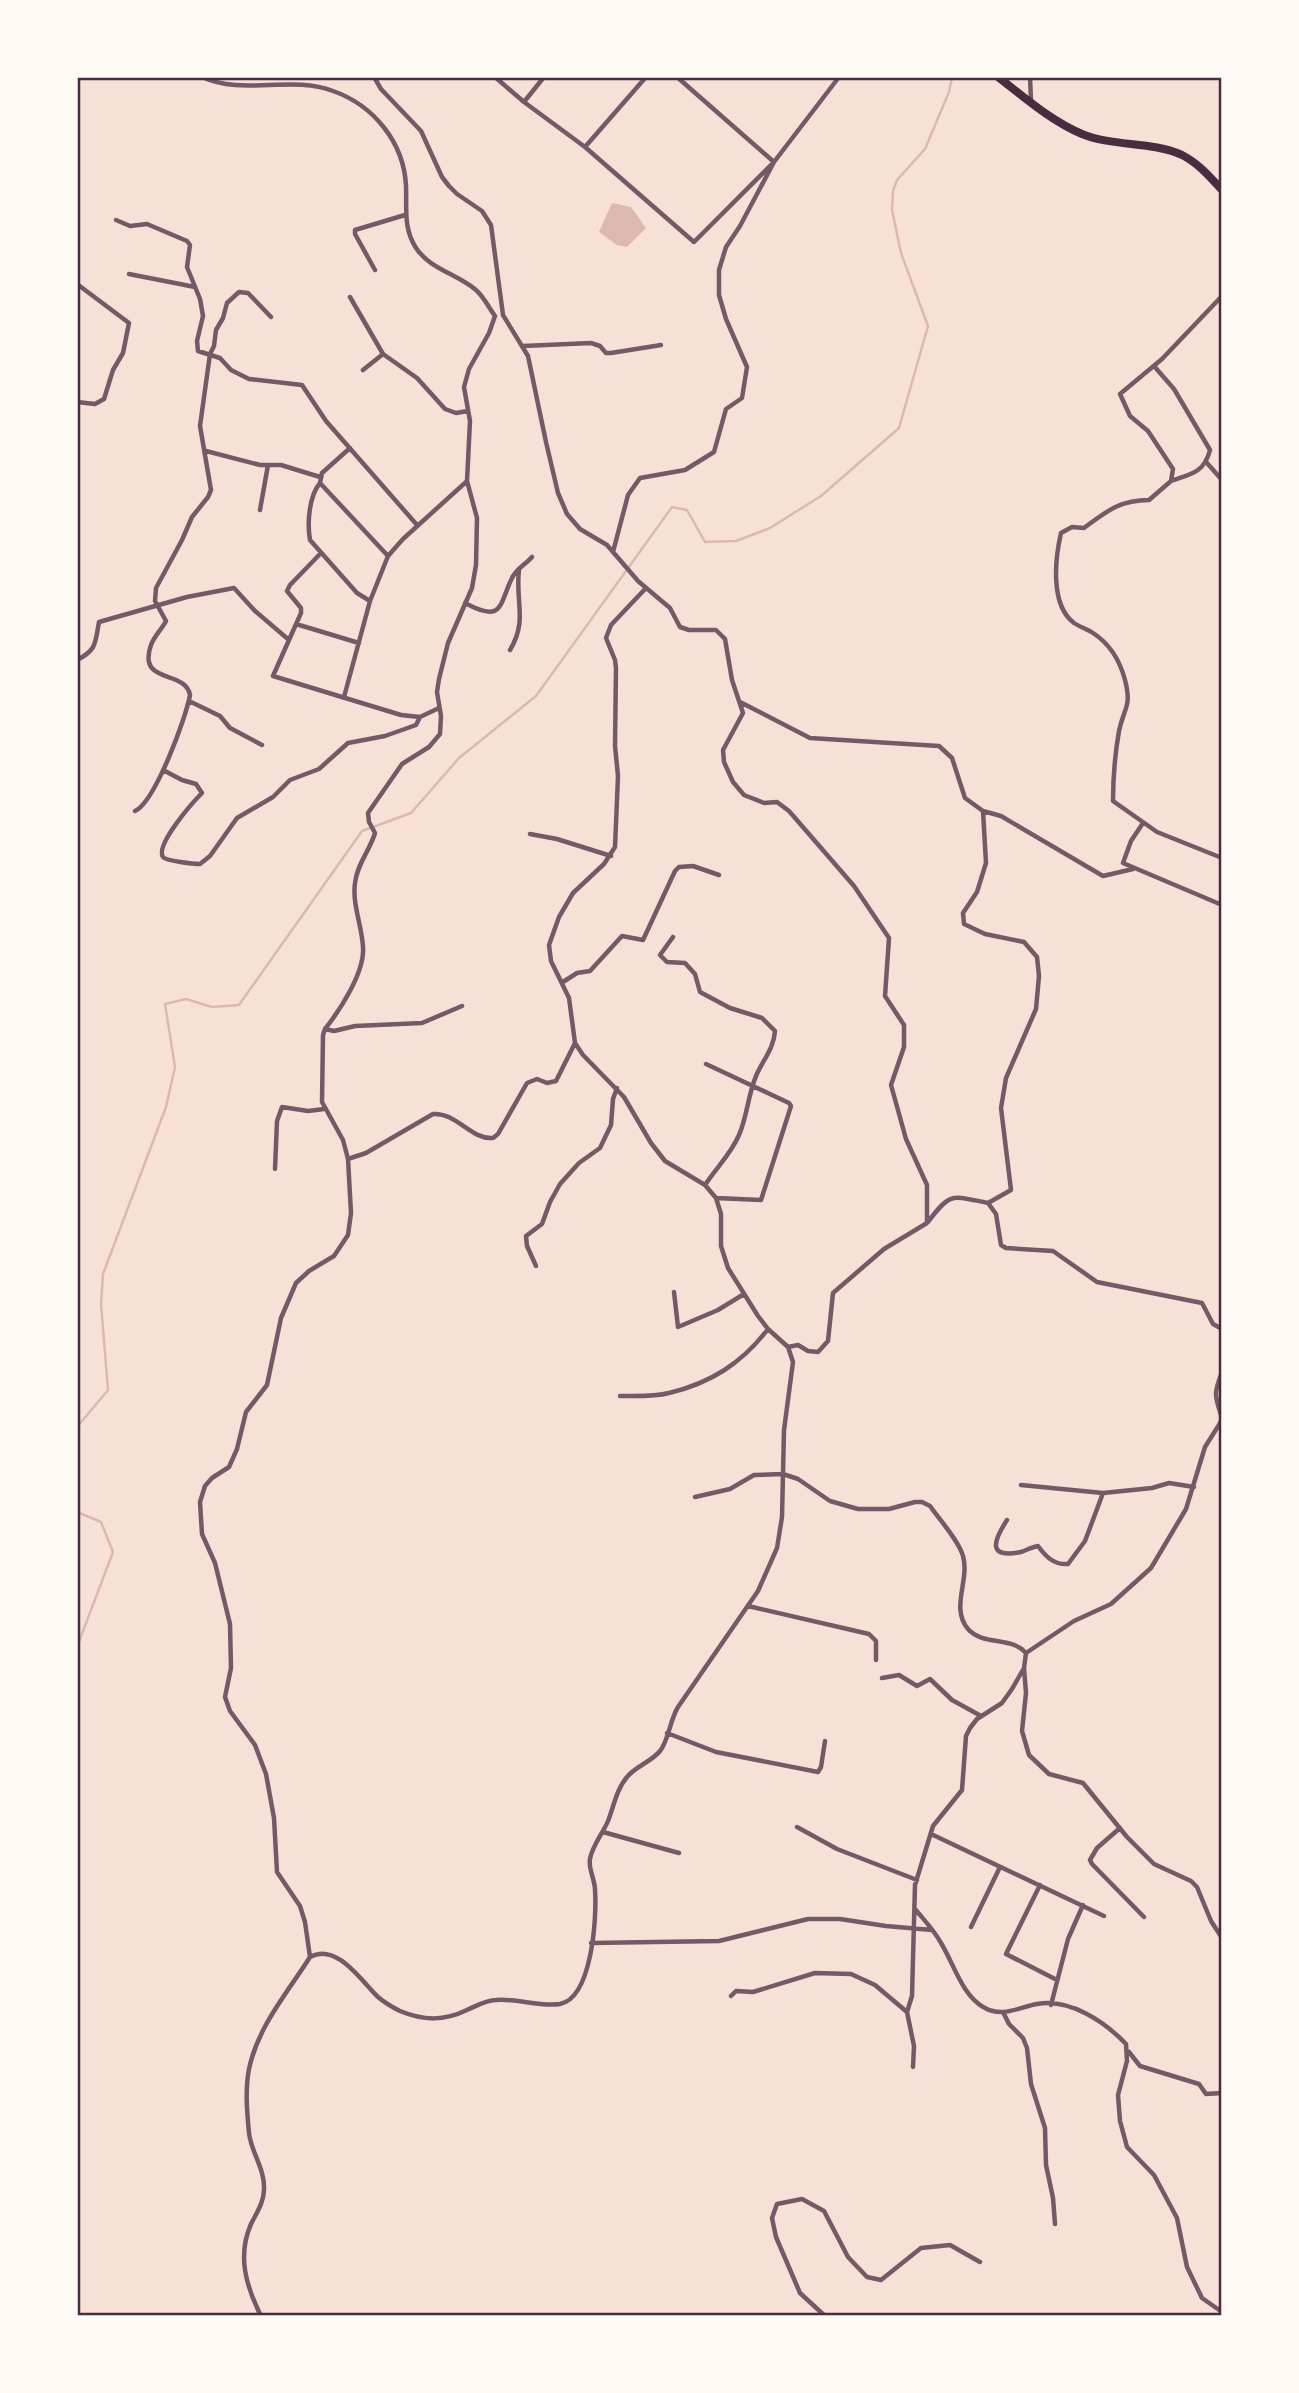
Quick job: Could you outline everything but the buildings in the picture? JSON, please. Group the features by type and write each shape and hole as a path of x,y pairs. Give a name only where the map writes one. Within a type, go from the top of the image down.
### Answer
{"highway":[{"path":"998,77 1066,126 1084,135 1106,141 1165,149 1183,156 1203,169 1222,190"}],"street":[{"path":"202,77 232,84 321,86 354,99 378,119 397,150 405,179 406,226 416,248 436,267 476,290 495,316"},
{"path":"374,77 381,89 421,131 442,177 449,186 476,206 491,225 503,315 523,346 532,368 546,442 567,514 580,529 613,552 638,581 670,608 680,627 689,630 716,630 725,639 732,680 743,713 723,751 724,762 733,782 744,795 764,803 777,803 789,811 855,886 889,938 885,996 904,1026 904,1047 891,1086 906,1139 927,1185 927,1223"},
{"path":"495,77 585,147 694,242 774,162 839,77"},
{"path":"524,102 544,77"},
{"path":"585,147 646,77"},
{"path":"677,77 774,162"},
{"path":"1030,77 1031,103"},
{"path":"613,552 628,495 640,478 685,470 714,452 726,409 742,398 747,367 726,319 719,295 719,271 726,247 774,162"},
{"path":"375,270 355,230 405,215"},
{"path":"116,220 130,226 147,224 187,241 190,245 187,267 203,316 198,351 220,358 231,370 249,379 302,385 318,410 418,525"},
{"path":"129,274 195,287"},
{"path":"77,284 126,319 129,328 123,353 113,370 104,399 95,404 77,402"},
{"path":"135,811 145,803 163,771 189,701 189,689 185,685 151,668 151,646 166,621 157,607 155,594 159,580 183,540 192,517 211,490 201,437 201,412 210,354 227,303 239,292 248,293 271,317"},
{"path":"350,296 383,354 417,378 445,409 456,413 468,411"},
{"path":"1171,481 1173,469 1148,430 1130,416 1120,394 1154,366 1222,296"},
{"path":"495,316 503,315"},
{"path":"261,2316 250,2291 244,2266 247,2236 262,2201 264,2189 250,2139 247,2107 249,2070 268,2020 310,1956 300,1906 277,1872 274,1818 266,1774 255,1745 230,1711 225,1697 231,1668 230,1625 215,1563 202,1534 200,1502 205,1486 229,1467 237,1449 246,1412 267,1385 281,1318 296,1283 309,1271 334,1256 348,1236 351,1213 348,1158 343,1140 324,1109 321,1087 325,1029 361,967 363,946 355,901 355,880 374,837 374,830 369,822 370,808 401,764 429,747 440,734 442,726 437,692 439,679 448,643 474,575 477,529 475,509 467,481 468,411 464,395 465,378 495,316"},
{"path":"523,346 591,343 611,354 661,345"},
{"path":"363,370 383,354"},
{"path":"1154,366 1174,389 1210,450 1206,463 1196,472 1171,481 1149,500 1130,500 1108,510 1084,528 1072,527 1061,533 1055,587 1061,608 1073,623 1094,634 1114,652 1125,677 1129,701 1119,729 1113,771 1113,801 1157,832 1222,858"},
{"path":"350,448 320,477 320,483 313,492 310,540 357,593 370,601"},
{"path":"205,451 260,465 281,465 320,477"},
{"path":"1206,463 1222,480"},
{"path":"260,510 268,465"},
{"path":"344,697 370,601 387,555 467,481"},
{"path":"320,483 387,555"},
{"path":"321,553 287,591 301,608 273,676 401,715 420,717 439,708"},
{"path":"465,604 488,611 499,609 511,579 532,557"},
{"path":"510,650 521,626 517,589 519,569"},
{"path":"77,660 89,654 95,647 99,622 187,597 234,588 255,611 289,640"},
{"path":"310,1956 333,1956 353,1970 378,1997 391,2006 419,2017 440,2019 492,2000 546,2004 570,2001 586,1977 591,1943 596,1891 590,1858 619,1789 637,1768 659,1753 678,1707 748,1606 764,1580 776,1548 782,1517 785,1430 793,1369 792,1355 788,1347 768,1329 732,1275 724,1257 716,1198 705,1185 665,1161 617,1088 583,1055 575,1043 569,998 548,954 552,935 573,892 611,856 616,840 618,776 615,747 615,660 606,638 611,625 646,588"},
{"path":"296,624 359,643"},
{"path":"189,701 220,716 230,728 262,745"},
{"path":"739,701 810,738 939,746 952,758 965,798 983,811 1001,816 1103,876 1133,869"},
{"path":"163,771 196,784 202,793 181,817 162,847 162,855 164,859 171,861 200,864 210,856 237,818 273,797 290,780 311,774 348,743 397,733 416,725 420,717"},
{"path":"788,1347 798,1345 808,1351 818,1352 828,1341 833,1293 884,1249 927,1223 947,1199 955,1197 988,1203 1011,1190 1003,1098 1006,1078 1036,1009 1039,976 1037,957 1024,942 985,934 964,924 963,913 977,892 986,863 983,811"},
{"path":"1143,823 1130,841 1123,863 1222,905"},
{"path":"530,834 557,839 611,856"},
{"path":"563,982 577,973 590,971 622,936 643,940 679,867 693,866 719,875"},
{"path":"673,937 660,955 667,962 685,963 695,974 700,992 730,1009 762,1018 775,1031 774,1042 753,1084 741,1132 705,1185"},
{"path":"325,1029 334,1031 355,1026 422,1023 462,1006"},
{"path":"348,1158 366,1153 433,1114 445,1114 483,1137 493,1138 498,1134 527,1083 537,1079 547,1083 556,1081 575,1043"},
{"path":"706,1064 753,1084 792,1106 761,1200 716,1198"},
{"path":"536,1266 527,1246 526,1236 542,1224 560,1184 579,1163 600,1148 611,1125 613,1099 617,1088"},
{"path":"275,1169 277,1121 282,1107 308,1111 324,1109"},
{"path":"988,1203 996,1214 1001,1245 1006,1248 1053,1251 1097,1282 1202,1303 1213,1324 1222,1329"},
{"path":"674,1292 678,1327 718,1310 744,1294"},
{"path":"620,1396 668,1394 722,1374 752,1350 768,1329"},
{"path":"1026,1653 1074,1621 1111,1604 1151,1568 1186,1509 1205,1447 1222,1419 1215,1402 1222,1372"},
{"path":"695,1496 730,1489 754,1475 783,1474 798,1479 830,1501 858,1508 889,1509 915,1502 930,1506 963,1553 964,1578 960,1614 966,1627 977,1636 1021,1646 1026,1653 1022,1731 1030,1755 1049,1774 1083,1783 1154,1864 1191,1881 1197,1887 1211,1921 1222,1938"},
{"path":"1021,1485 1103,1493 1152,1488 1169,1483 1194,1487"},
{"path":"1007,1520 995,1538 999,1551 1009,1553 1038,1546 1046,1558 1068,1564 1086,1541 1103,1493"},
{"path":"748,1606 869,1634 876,1641 876,1660"},
{"path":"913,2067 914,2046 906,2012 912,1996 917,1880 933,1826 962,1790 966,1736 981,1716 1002,1703 1024,1668"},
{"path":"882,1678 899,1675 917,1686 928,1679 952,1700 981,1716"},
{"path":"667,1733 716,1752 818,1772 825,1741"},
{"path":"797,1827 837,1849 917,1880"},
{"path":"1120,1828 1097,1848 1090,1860 1143,1917"},
{"path":"603,1832 679,1853"},
{"path":"931,1834 1104,1916"},
{"path":"971,1927 1000,1867"},
{"path":"1040,1885 1006,1954 1058,1980"},
{"path":"1051,2005 1068,1939 1083,1905"},
{"path":"914,1908 932,1930 967,1992 983,2007 993,2012 1013,2012 1039,2003 1072,2007 1110,2027 1126,2044 1140,2066 1199,2084 1206,2094 1222,2093"},
{"path":"591,1943 719,1941 808,1919 840,1919 914,1930 932,1930"},
{"path":"731,1996 736,1991 753,1992 815,1973 851,1974 875,1985 906,2012"},
{"path":"1003,2012 1009,2024 1023,2038 1027,2048 1031,2084 1045,2127 1046,2165 1055,2224"},
{"path":"1128,2051 1118,2095 1120,2121 1127,2147 1154,2175 1177,2218 1187,2267 1202,2298 1222,2312"},
{"path":"825,2316 800,2293 776,2237 772,2218 777,2204 802,2199 824,2211 848,2257 867,2277 881,2280 921,2248 950,2245 980,2262"}],"shaded area":[{"path":"612,203 631,207 646,228 627,247 617,245 599,232"}],"waterway":[{"path":"77,1427 108,1390 101,1304 103,1274 166,1107 175,1067 165,1004 186,999 212,1007 239,1005 362,831 411,813 459,758 536,696 672,507 687,510 705,542 736,541 770,528 821,496 899,428 928,326 901,253 892,210 893,191 897,180 925,149 949,92 952,77"},
{"path":"77,1512 101,1522 113,1552 77,1647"}]}
